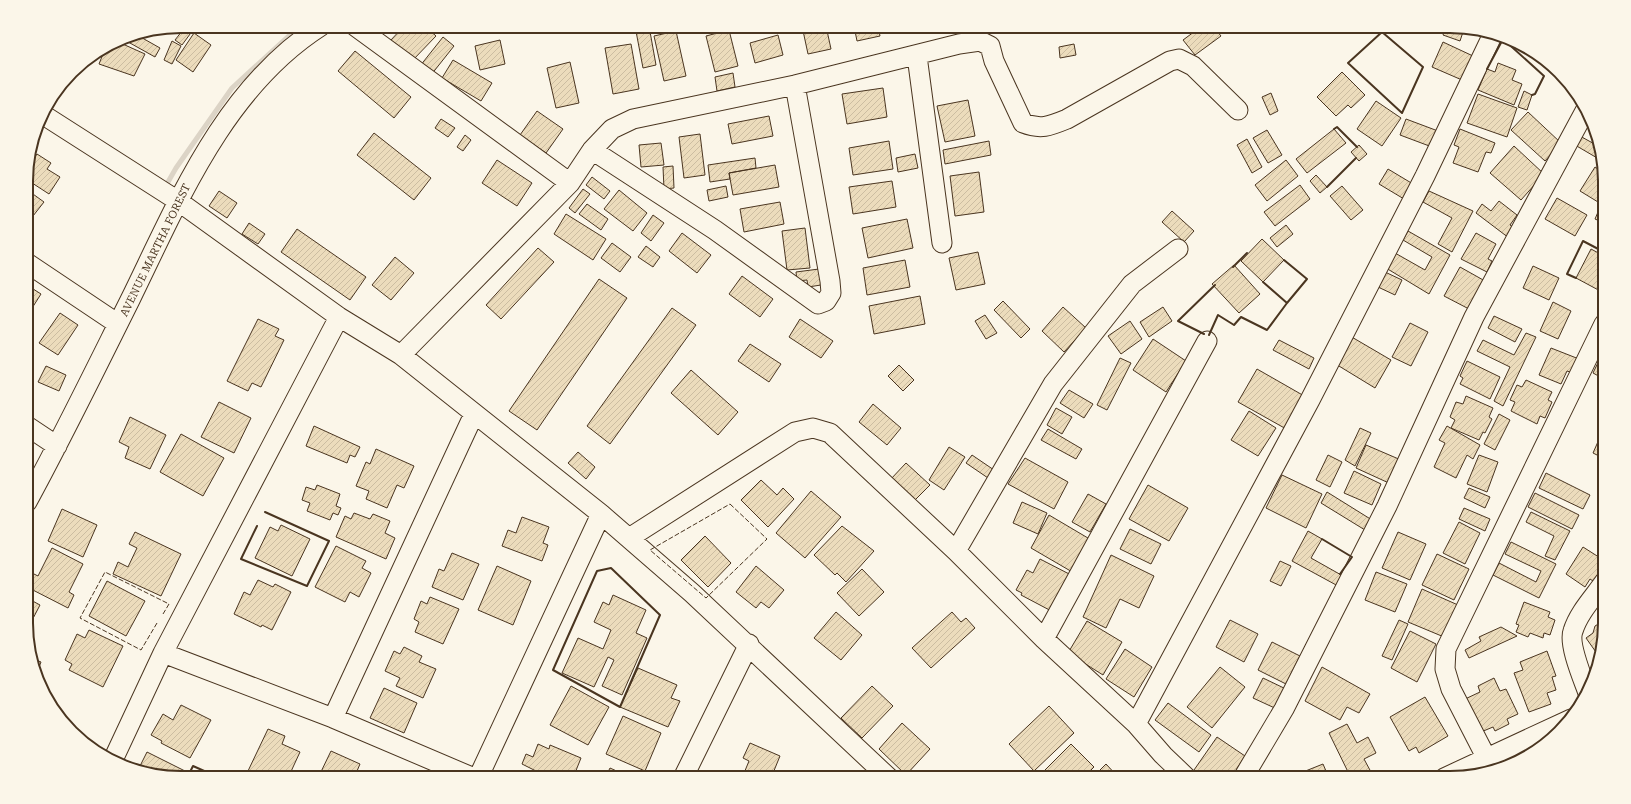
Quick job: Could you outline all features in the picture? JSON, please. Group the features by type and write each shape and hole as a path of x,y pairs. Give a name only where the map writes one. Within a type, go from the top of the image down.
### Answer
{"street":[{"name":"AVENUE MARTHA FOREST","path":"33,491 57,446 178,201 208,145 257,81 297,42 310,33"},
{"path":"365,33 570,183"},
{"path":"1136,724 1310,400 1425,176 1491,39"},
{"path":"401,355 570,183 592,150 612,129 633,119 795,85 917,56 959,44 980,41 990,46 994,61 1023,123 1036,128 1051,126 1067,119 1170,61 1179,59 1193,66 1238,110"},
{"path":"917,56 942,243"},
{"path":"592,150 715,230 818,304 826,301 831,293 830,281 795,85"},
{"path":"1247,771 1288,702 1387,506 1474,317 1583,115"},
{"path":"47,117 178,201 339,317 401,355 629,538 749,644 882,771"},
{"path":"956,551 1053,384 1132,284 1178,249"},
{"path":"33,268 118,324"},
{"path":"115,756 163,653 339,317"},
{"path":"1488,758 1451,690 1445,668 1446,649 1598,336"},
{"path":"1044,639 1207,341"},
{"path":"333,718 474,414"},
{"path":"629,538 795,432 813,428 830,434 956,551 1044,639 1136,724 1163,756 1179,771"},
{"path":"33,430 57,446"},
{"path":"481,771 601,514"},
{"path":"1585,684 1574,649 1572,632 1580,615 1598,591"},
{"path":"686,771 749,644"},
{"path":"163,653 333,718 458,771"},
{"path":"1459,771 1557,726"}],"building":[{"path":"180,33 191,33 182,45 175,40"},
{"path":"194,33 211,45 193,72 176,60"},
{"path":"397,33 433,33 436,36 412,61 390,41"},
{"path":"636,33 650,33 656,65 643,68"},
{"path":"667,33 676,33 686,76 664,81 654,36"},
{"path":"718,33 730,33 738,66 715,72 706,36"},
{"path":"804,33 828,33 831,49 808,54"},
{"path":"855,33 879,33 880,36 857,41"},
{"path":"1192,33 1219,33 1221,36 1195,55 1183,40"},
{"path":"1444,33 1463,33 1460,41 1443,35"},
{"path":"778,35 783,55 755,63 750,43"},
{"path":"443,37 454,46 431,75 420,66"},
{"path":"142,38 160,48 155,57 129,42"},
{"path":"500,40 505,64 480,70 475,46"},
{"path":"172,41 181,46 172,64 164,60"},
{"path":"1443,42 1473,56 1462,80 1432,67"},
{"path":"123,44 145,54 134,76 99,64 102,56"},
{"path":"631,44 639,89 613,94 605,48"},
{"path":"1074,44 1076,55 1060,58 1059,47"},
{"path":"355,51 411,97 394,118 338,71"},
{"path":"453,60 492,83 481,101 442,78"},
{"path":"570,62 579,103 556,108 547,68"},
{"path":"1498,63 1516,70 1512,80 1522,84 1514,105 1478,90 1487,69 1495,72"},
{"path":"1342,72 1365,95 1351,108 1348,105 1336,116 1317,97"},
{"path":"733,73 735,87 717,91 715,77"},
{"path":"883,88 887,117 847,124 842,94"},
{"path":"1524,91 1532,95 1527,110 1518,107"},
{"path":"1271,93 1278,111 1270,115 1262,97"},
{"path":"1478,94 1517,108 1507,137 1467,123"},
{"path":"968,100 975,136 945,142 937,106"},
{"path":"1376,101 1401,118 1382,146 1357,129"},
{"path":"537,111 563,129 546,153 520,135"},
{"path":"1528,112 1561,143 1545,161 1511,130"},
{"path":"769,116 773,136 732,144 728,124"},
{"path":"441,119 455,128 448,137 435,128"},
{"path":"1406,119 1438,131 1432,147 1400,135"},
{"path":"1334,129 1346,143 1307,173 1296,159"},
{"path":"1460,129 1495,143 1491,153 1486,152 1478,172 1453,163 1459,147 1454,145"},
{"path":"1267,130 1282,155 1268,163 1253,138"},
{"path":"374,133 431,178 414,200 357,155"},
{"path":"700,134 705,175 684,178 679,137"},
{"path":"465,135 471,140 463,151 457,147"},
{"path":"1580,136 1593,143 1596,157 1575,145"},
{"path":"1247,139 1262,167 1252,173 1237,145"},
{"path":"889,141 893,169 853,175 849,148"},
{"path":"989,141 991,155 945,164 943,150"},
{"path":"661,143 664,165 641,167 639,145"},
{"path":"1359,145 1367,154 1359,161 1351,152"},
{"path":"1514,146 1544,174 1521,200 1490,173"},
{"path":"37,154 51,163 47,169 60,177 49,194 33,184 35,156"},
{"path":"915,154 918,168 898,172 896,158"},
{"path":"755,158 756,168 729,173 730,179 710,182 708,165"},
{"path":"497,160 532,183 517,206 482,183"},
{"path":"1286,160 1298,176 1267,201 1255,185"},
{"path":"775,165 779,187 733,195 729,173"},
{"path":"673,166 674,188 664,189 663,167"},
{"path":"1595,167 1598,169 1598,202 1580,191"},
{"path":"1388,169 1413,184 1404,199 1379,184"},
{"path":"979,172 984,212 955,216 950,176"},
{"path":"1316,175 1327,187 1320,193 1310,181"},
{"path":"592,177 610,191 604,199 586,185"},
{"path":"892,181 896,207 853,214 849,187"},
{"path":"1300,185 1310,199 1275,226 1264,212"},
{"path":"726,186 728,197 709,201 707,190"},
{"path":"1342,186 1363,210 1351,220 1330,196"},
{"path":"583,189 590,194 575,213 569,208"},
{"path":"619,190 647,213 633,231 604,209"},
{"path":"219,191 237,203 227,218 209,206"},
{"path":"1429,191 1473,211 1452,252 1438,244 1452,218 1423,202"},
{"path":"33,194 44,202 33,216"},
{"path":"1557,198 1587,215 1575,236 1545,219"},
{"path":"1499,201 1517,215 1510,225 1516,229 1509,238 1476,213 1482,204 1491,211"},
{"path":"780,202 784,224 744,232 740,209"},
{"path":"587,204 608,219 601,230 579,214"},
{"path":"1172,211 1194,231 1184,242 1162,222"},
{"path":"1598,212 1598,220 1595,219"},
{"path":"566,214 606,239 593,260 554,234"},
{"path":"653,215 664,223 651,241 641,233"},
{"path":"907,219 913,248 868,258 862,228"},
{"path":"249,223 265,234 258,244 242,234"},
{"path":"1286,225 1293,234 1277,247 1270,238"},
{"path":"805,228 810,268 787,270 782,231"},
{"path":"297,229 366,277 350,300 281,252"},
{"path":"1408,231 1450,255 1429,294 1386,268 1395,253 1425,270 1432,257 1403,240"},
{"path":"682,233 711,255 697,273 669,251"},
{"path":"1476,233 1496,244 1488,259 1492,261 1487,272 1461,259"},
{"path":"1262,239 1284,260 1263,282 1241,261"},
{"path":"612,243 631,257 620,272 601,258"},
{"path":"646,246 660,257 653,267 638,257"},
{"path":"538,248 554,262 501,319 486,305"},
{"path":"1591,249 1598,253 1598,290 1576,278"},
{"path":"978,252 985,284 956,290 949,258"},
{"path":"395,257 414,273 391,300 372,285"},
{"path":"905,260 910,287 867,295 863,268"},
{"path":"1234,265 1260,294 1239,313 1212,284"},
{"path":"1533,266 1559,278 1549,300 1523,288"},
{"path":"1460,267 1485,281 1469,309 1444,296"},
{"path":"819,269 821,285 808,287 807,280 797,281 796,272"},
{"path":"1385,272 1402,280 1395,295 1378,287"},
{"path":"742,276 773,299 760,317 729,294"},
{"path":"599,279 627,298 537,430 509,411"},
{"path":"33,289 41,294 33,307"},
{"path":"920,296 925,324 874,334 869,306"},
{"path":"1003,301 1030,329 1021,338 994,310"},
{"path":"1553,302 1571,311 1558,339 1540,331"},
{"path":"1063,307 1086,328 1064,352 1042,331"},
{"path":"1163,307 1172,321 1149,337 1140,322"},
{"path":"672,308 696,325 610,444 587,426"},
{"path":"60,313 78,325 58,355 39,343"},
{"path":"985,315 997,333 986,339 975,321"},
{"path":"1494,316 1522,329 1515,342 1488,328"},
{"path":"258,319 279,329 275,336 284,340 261,387 252,383 248,391 227,381"},
{"path":"800,319 833,341 821,358 789,337"},
{"path":"1130,321 1142,339 1121,354 1108,336"},
{"path":"1410,323 1428,332 1411,366 1392,357"},
{"path":"1526,333 1536,337 1503,406 1494,401 1510,367 1477,351 1483,340 1514,355"},
{"path":"1350,336 1391,360 1375,388 1334,363"},
{"path":"1153,339 1186,361 1166,392 1133,370"},
{"path":"1279,340 1314,358 1309,369 1273,350"},
{"path":"750,344 781,364 769,382 738,361"},
{"path":"1551,348 1579,359 1573,373 1567,371 1561,384 1539,375"},
{"path":"1120,358 1131,363 1107,410 1097,405"},
{"path":"1467,361 1500,377 1490,399 1460,384 1463,378 1460,376"},
{"path":"1598,363 1598,376 1593,373"},
{"path":"899,365 914,380 903,391 888,376"},
{"path":"46,366 66,375 59,391 38,382"},
{"path":"1257,369 1306,397 1288,430 1238,402"},
{"path":"691,370 738,412 718,435 671,393"},
{"path":"1526,380 1552,392 1548,400 1552,402 1545,418 1540,416 1537,424 1511,411 1515,402 1510,400 1517,385 1522,387"},
{"path":"1069,390 1093,404 1084,418 1060,403"},
{"path":"1466,396 1493,408 1489,417 1492,419 1485,433 1483,432 1479,440 1451,428 1455,420 1450,417 1456,402 1463,404"},
{"path":"219,402 251,418 234,453 201,437"},
{"path":"873,404 901,428 887,445 859,422"},
{"path":"1056,408 1072,417 1062,434 1047,425"},
{"path":"1249,411 1276,428 1258,456 1231,440"},
{"path":"1499,414 1510,420 1495,450 1484,444"},
{"path":"130,417 166,435 150,469 125,458 129,447 119,442"},
{"path":"314,426 360,447 355,457 350,455 347,463 306,446"},
{"path":"1447,426 1480,445 1473,459 1467,455 1456,478 1434,467 1445,443 1439,440"},
{"path":"1360,428 1371,433 1355,466 1345,460"},
{"path":"1048,429 1082,449 1076,459 1041,440"},
{"path":"181,434 224,458 203,496 160,472"},
{"path":"1598,442 1598,456 1593,453"},
{"path":"1366,445 1401,460 1391,484 1356,468"},
{"path":"949,447 965,457 944,490 929,480"},
{"path":"376,449 414,466 404,488 397,485 387,508 366,499 369,491 356,486 366,462 370,464"},
{"path":"578,452 595,467 586,479 568,463"},
{"path":"972,455 994,470 988,478 966,463"},
{"path":"1328,455 1342,462 1330,487 1316,480"},
{"path":"1479,455 1498,462 1487,492 1467,484"},
{"path":"1025,458 1068,482 1054,509 1008,484"},
{"path":"906,463 930,485 914,501 890,480"},
{"path":"1354,471 1381,484 1372,505 1344,493"},
{"path":"1546,473 1590,495 1583,509 1539,488"},
{"path":"1282,475 1322,494 1306,528 1266,508"},
{"path":"761,480 777,495 783,488 794,499 768,527 741,500"},
{"path":"317,485 340,494 336,506 341,508 338,515 333,513 330,520 307,511 310,503 302,500 306,487 315,490"},
{"path":"1148,485 1188,508 1169,541 1129,519"},
{"path":"1469,488 1490,497 1485,508 1464,498"},
{"path":"811,491 841,517 805,558 776,533"},
{"path":"1327,492 1372,520 1365,530 1321,503"},
{"path":"1535,493 1579,515 1572,529 1528,507"},
{"path":"1088,494 1106,504 1090,532 1072,522"},
{"path":"1022,502 1047,513 1038,534 1013,523"},
{"path":"1464,508 1490,519 1485,531 1459,519"},
{"path":"62,509 97,525 83,557 48,541"},
{"path":"1531,512 1570,531 1555,560 1545,556 1554,536 1526,522"},
{"path":"354,513 370,519 373,514 390,521 385,533 395,538 386,559 336,537 345,516 351,519"},
{"path":"1049,515 1093,541 1074,573 1031,548"},
{"path":"522,517 549,527 543,543 548,545 542,561 502,546 508,530 516,533"},
{"path":"1459,522 1480,533 1465,564 1443,553"},
{"path":"281,525 310,539 292,576 255,558 270,527 278,531"},
{"path":"842,526 874,551 846,582 837,573 835,575 814,555"},
{"path":"1130,529 1161,544 1151,564 1120,549"},
{"path":"1308,531 1322,539 1311,558 1343,576 1338,586 1292,561"},
{"path":"135,532 181,554 161,596 113,574 118,562 128,567 137,548 129,544"},
{"path":"1398,532 1426,544 1410,580 1382,568"},
{"path":"705,536 731,563 708,587 681,560"},
{"path":"1511,542 1556,564 1539,598 1493,575 1499,563 1536,582 1541,571 1505,554"},
{"path":"336,546 366,561 362,568 371,573 359,597 350,592 345,602 315,587"},
{"path":"1583,547 1598,557 1598,580 1596,583 1590,579 1585,587 1566,574"},
{"path":"52,548 83,564 69,592 74,595 68,608 33,590 33,574 38,576"},
{"path":"452,553 479,564 463,600 432,587 439,569 444,571"},
{"path":"1437,554 1469,569 1454,600 1422,585"},
{"path":"1111,555 1154,576 1139,608 1120,599 1106,628 1083,617"},
{"path":"1040,559 1075,577 1057,614 1021,595 1022,593 1016,590 1027,570 1033,573"},
{"path":"1280,561 1291,566 1281,586 1270,581"},
{"path":"497,566 531,581 513,625 478,610"},
{"path":"756,566 784,590 769,608 761,602 756,608 736,592"},
{"path":"862,569 884,592 859,616 837,593"},
{"path":"1376,572 1407,584 1395,612 1365,600"},
{"path":"258,580 273,587 275,584 291,592 272,630 262,625 261,627 234,614 244,592 250,595"},
{"path":"107,581 145,601 126,636 89,616"},
{"path":"1422,589 1458,605 1444,637 1408,622"},
{"path":"613,595 646,610 636,633 647,638 622,695 602,686 614,660 608,657 594,687 562,673 578,638 603,649 611,630 594,622 603,602 609,605"},
{"path":"430,597 459,609 443,644 415,632 419,622 414,619 421,601 427,604"},
{"path":"33,601 40,605 33,618"},
{"path":"1524,602 1550,612 1548,617 1555,620 1550,635 1544,633 1543,638 1530,633 1528,637 1516,632 1519,625 1516,624"},
{"path":"836,612 862,635 841,660 814,638"},
{"path":"952,612 961,622 966,618 975,628 931,668 912,648"},
{"path":"1230,620 1258,634 1244,662 1216,647"},
{"path":"1399,620 1408,624 1392,660 1382,656"},
{"path":"1087,621 1122,642 1103,675 1068,653"},
{"path":"1598,624 1595,651 1586,638 1593,633 1595,626"},
{"path":"1501,627 1517,636 1469,658 1465,650 1481,641 1479,637"},
{"path":"89,630 123,646 103,687 69,670 72,664 65,660 77,634 85,638"},
{"path":"1410,631 1436,644 1417,682 1391,668"},
{"path":"1272,642 1300,656 1286,684 1258,670"},
{"path":"404,647 422,656 419,662 436,669 423,698 396,686 400,678 385,671 394,651 400,654"},
{"path":"1125,649 1152,667 1134,697 1106,679"},
{"path":"1547,651 1556,676 1552,677 1556,690 1547,693 1551,704 1529,712 1514,673 1523,670 1520,662"},
{"path":"1220,667 1245,687 1212,728 1187,707"},
{"path":"1322,667 1370,694 1359,713 1347,707 1340,720 1305,701"},
{"path":"638,668 677,685 671,698 680,701 668,727 620,707"},
{"path":"1263,678 1288,690 1279,710 1253,698"},
{"path":"1494,678 1500,691 1506,689 1518,714 1507,719 1509,724 1495,731 1493,727 1481,732 1463,700 1480,692 1478,686"},
{"path":"571,686 609,707 588,745 550,725"},
{"path":"872,686 893,706 862,738 841,718"},
{"path":"384,688 417,703 404,733 370,718"},
{"path":"1425,697 1448,736 1419,753 1416,747 1409,751 1390,717"},
{"path":"1168,703 1211,735 1199,752 1155,720"},
{"path":"181,705 211,720 190,758 161,743 162,741 151,735 163,714 173,720"},
{"path":"1049,706 1074,733 1034,771 1009,744"},
{"path":"623,716 661,733 645,771 606,754"},
{"path":"902,723 930,749 910,771 902,771 879,749"},
{"path":"1347,724 1357,743 1368,737 1376,753 1364,759 1370,771 1348,771 1329,733"},
{"path":"268,729 285,736 282,744 300,752 291,771 248,771"},
{"path":"1217,737 1245,756 1235,771 1194,770"},
{"path":"750,743 780,756 774,771 745,771 749,761 743,758"},
{"path":"538,744 549,749 550,745 581,758 576,771 536,771 522,764 526,754 533,757"},
{"path":"1071,744 1094,767 1090,771 1045,770"},
{"path":"331,751 360,764 357,771 321,771"},
{"path":"147,752 185,771 161,770 140,765"},
{"path":"1106,764 1112,771 1099,771"},
{"path":"1323,764 1326,771 1306,771"},
{"path":"610,768 617,771 608,771"}],"waterway":[{"path":"164,189 176,168 232,88 292,33"}],"fence":[{"path":"730,504 767,539 706,598 650,550 730,504"},
{"path":"157,623 141,650 80,618 105,572 169,604 163,614"}],"wall":[{"path":"1381,33 1348,63 1402,113 1423,67 1383,33"},
{"path":"1487,69 1501,42"},
{"path":"1510,45 1544,76 1535,94 1532,95"},
{"path":"1334,129 1337,127 1357,147"},
{"path":"1327,187 1356,158"},
{"path":"1576,278 1567,274 1583,241 1598,249"},
{"path":"1233,267 1247,253"},
{"path":"1263,282 1287,303 1307,279 1284,260"},
{"path":"1204,334 1178,321 1215,285"},
{"path":"1209,335 1218,315 1234,325 1241,317 1267,330 1287,303"},
{"path":"257,526 241,559 307,586 329,541 265,512"},
{"path":"1322,539 1352,557 1340,574"},
{"path":"611,568 660,615 620,707 553,670 597,571 611,568"},
{"path":"190,771 193,766 204,771"}]}
